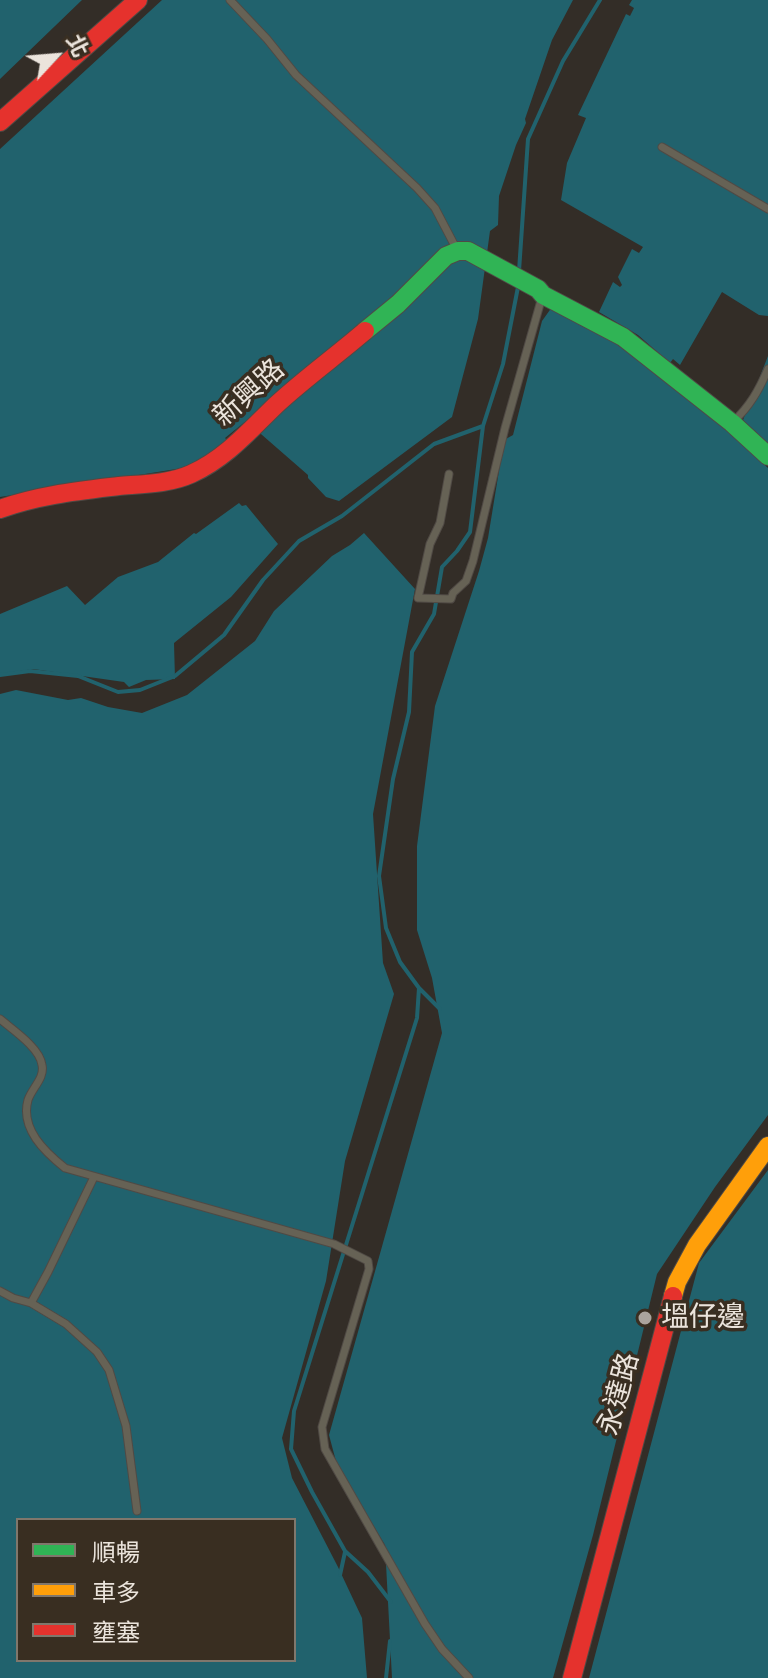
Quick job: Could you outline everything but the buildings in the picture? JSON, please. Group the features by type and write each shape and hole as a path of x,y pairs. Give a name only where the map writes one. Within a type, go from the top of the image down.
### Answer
{"street":[{"path":"0,122 138,0"},
{"path":"458,251 468,251 623,337 732,423 768,456"},
{"name":"新興路","path":"0,509 65,492 169,481 206,466 247,435 277,404 398,304 446,256 458,251"},
{"name":"永達路","path":"572,1678 677,1282 697,1245 768,1146"}],"lane":[{"path":"230,0 296,75 417,188 435,208 458,251"},
{"path":"662,147 768,209"},
{"path":"449,474 440,523 430,544 418,598 451,599 466,581 540,292"},
{"path":"732,423 755,397 768,369"},
{"path":"0,1019 29,1044 43,1066 28,1100 30,1126 46,1153 65,1168 334,1244 368,1261 369,1269 322,1427 325,1449 425,1624 442,1649 469,1678"},
{"path":"31,1303 94,1177"},
{"path":"0,1291 31,1303 66,1324 97,1352 109,1370 126,1426 137,1511"}],"water":[{"path":"0,0 82,0 0,79"},
{"path":"162,0 573,0 552,40 499,196 498,225 490,231 478,319 452,417 339,501 326,497 308,475 246,421 225,438 228,441 189,467 0,497 0,149"},
{"path":"632,0 768,0 768,316 759,315 722,292 680,365 673,359 670,363 638,335 599,312 613,282 620,287 622,285 618,277 632,249 639,253 643,247 561,200 567,163 586,118 578,115 626,14 630,16 634,8 629,5"},
{"path":"552,307 604,335 687,393 768,468 768,1115 657,1274 593,1535 553,1678 392,1678 385,1545 337,1465 329,1435 442,1033 432,978 417,930 417,846 435,706 488,538 504,440 513,435 542,321"},
{"path":"768,356 768,444 743,420"},
{"path":"239,503 246,505 278,544 231,597 174,643 175,679 146,680 129,687 124,682 33,669 0,674 0,614 67,586 85,605 118,577 158,562"},
{"path":"364,533 415,589 373,814 383,963 394,994 345,1161 326,1281 282,1438 292,1478 362,1618 367,1678 0,1678 0,694 16,690 68,700 81,698 142,713 187,695 255,641 274,611 332,556"},
{"path":"768,1170 768,1678 589,1678 699,1263"}],"waterway":[{"path":"519,271 528,139 563,61 600,0"},
{"path":"391,1602 368,1572 345,1551 312,1492 291,1449 294,1411 417,1018 419,988 400,962 386,928 379,876 393,779 409,712 412,652 434,614 442,567 470,532 483,426 503,364 518,287"},
{"path":"0,675 30,671 78,676 118,692 140,690 175,676 224,635 263,580 299,541 342,516 434,444 483,426"},
{"path":"419,988 440,1009"},
{"path":"340,1575 345,1552"},
{"path":"386,1678 390,1641"}],"traffic: fast":[{"path":"365,331 398,304 446,256 468,251 623,337 732,423 768,456"}],"traffic: slow":[{"path":"673,1296 697,1245 768,1146"}],"traffic: jam":[{"path":"0,122 138,0"},
{"path":"0,509 59,494 165,482 191,474 226,452 287,395 365,331"},
{"path":"572,1678 673,1296"}],"place":[{"name":"塭仔邊","path":"645,1318"}]}
